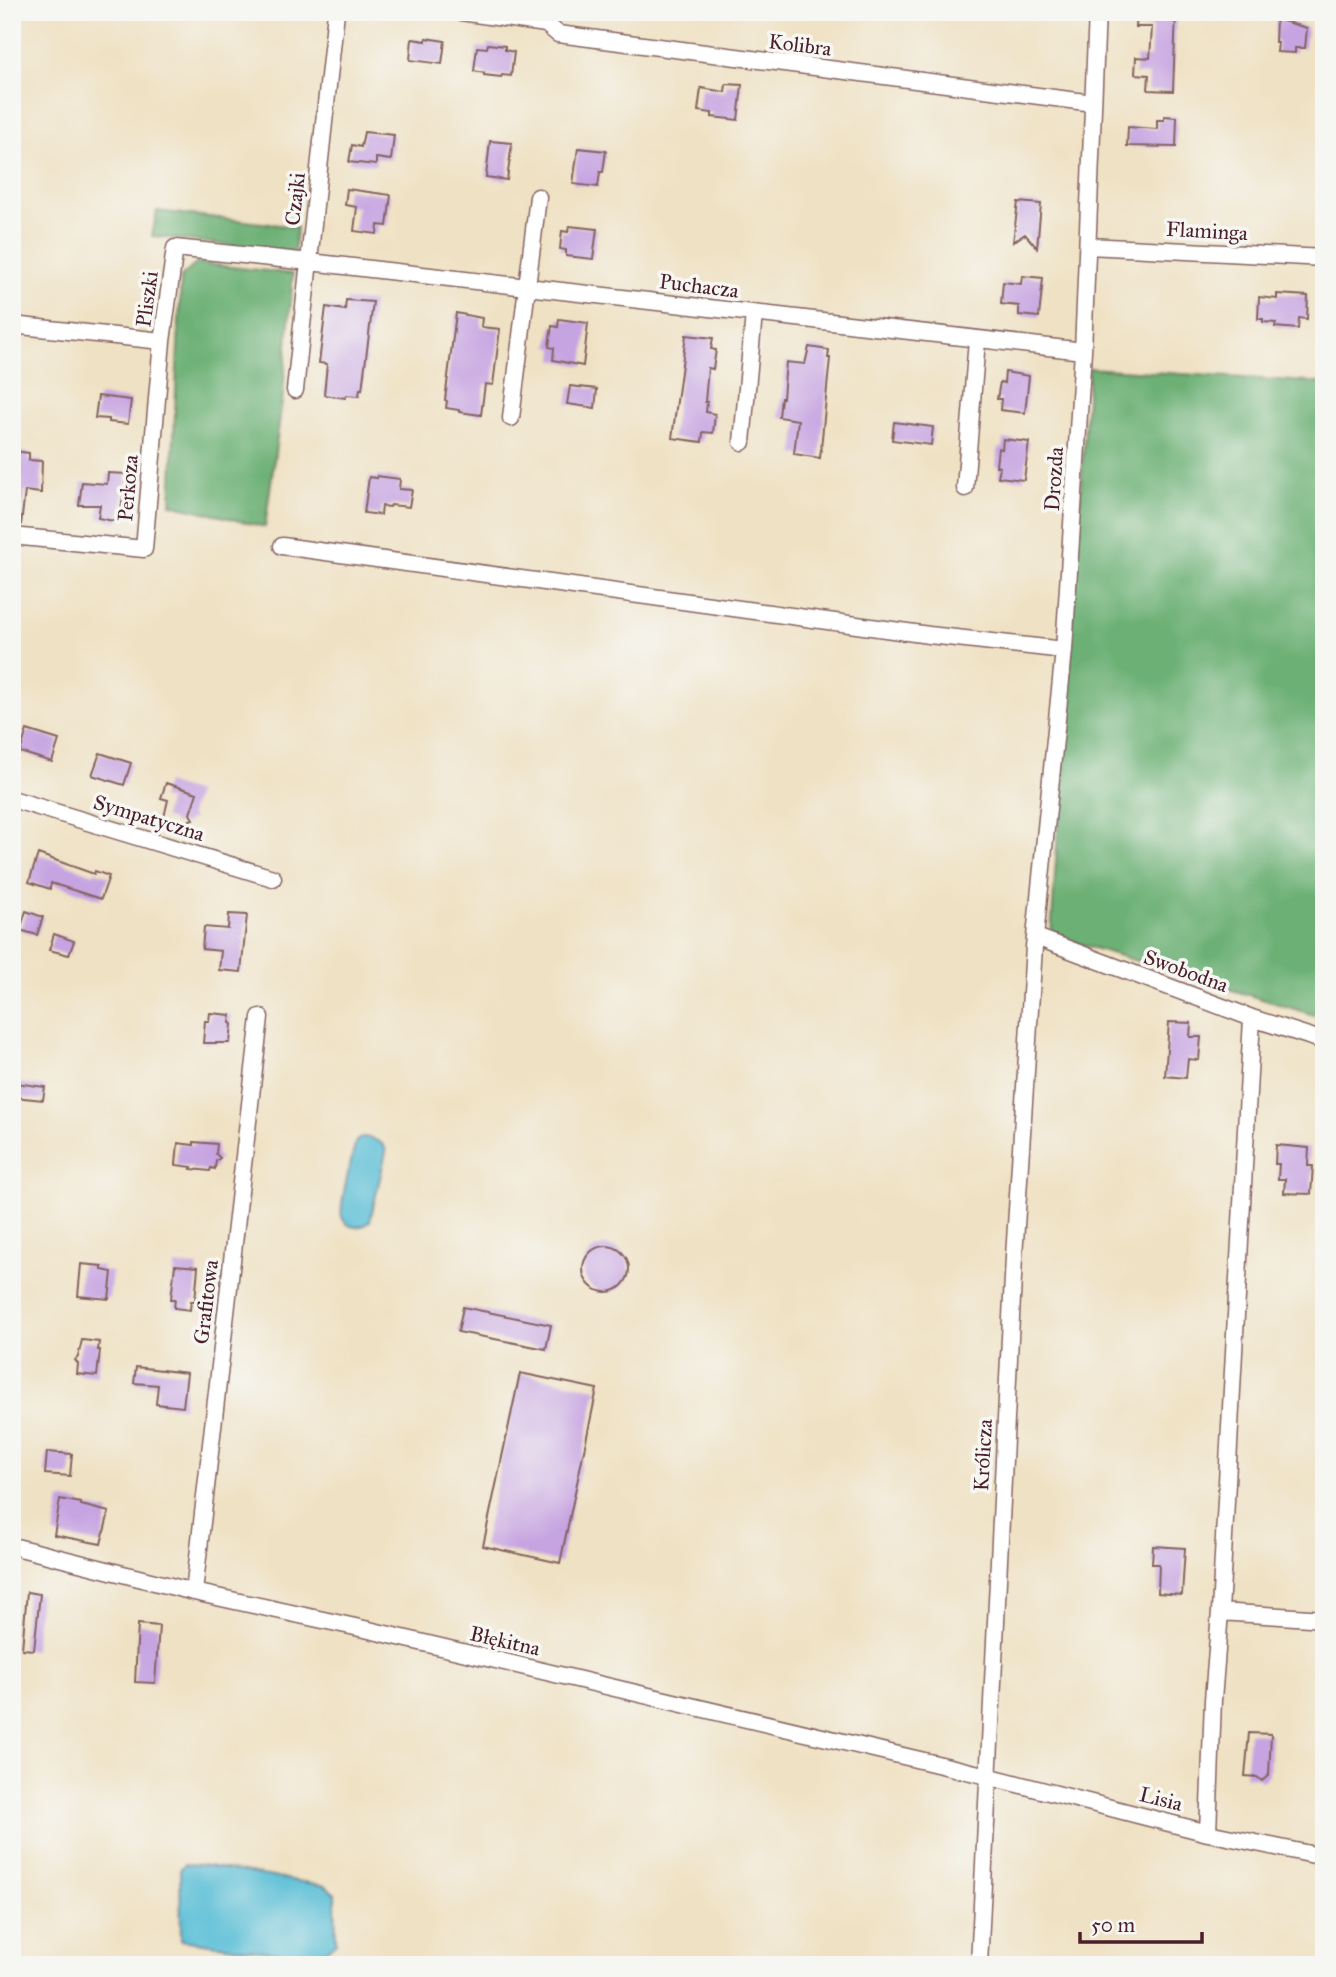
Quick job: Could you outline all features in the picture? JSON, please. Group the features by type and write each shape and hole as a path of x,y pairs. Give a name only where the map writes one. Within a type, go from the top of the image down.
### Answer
{"street":[{"name":"Czajki","path":"295,390 336,12"},
{"name":"Drozda","path":"1035,942 1064,650 1083,351 1097,12"},
{"name":"Kolibra","path":"462,13 546,24 558,34 1093,103"},
{"path":"511,418 538,197"},
{"name":"Flaminga","path":"1088,246 1324,258"},
{"name":"Pliszki","path":"12,325 162,341 175,248 310,262"},
{"name":"Puchacza","path":"310,262 1083,351"},
{"path":"742,442 754,314"},
{"path":"965,488 977,340"},
{"name":"Perkoza","path":"12,536 144,549 162,341"},
{"path":"282,546 929,635 1064,650"},
{"name":"Sympatyczna","path":"12,799 273,878"},
{"name":"Swobodna","path":"1035,942 1324,1041"},
{"name":"Królicza","path":"979,1965 1014,1257 1035,942"},
{"name":"Grafitowa","path":"194,1592 260,1017"},
{"path":"1208,1833 1213,1700 1252,1018"},
{"name":"Błękitna","path":"12,1546 194,1592 369,1630 988,1777"},
{"path":"1220,1612 1324,1619"},
{"name":"Lisia","path":"988,1777 1208,1833 1324,1857"}],"green space":[{"path":"157,211 297,227 294,253 152,236"},
{"path":"197,263 293,274 283,394 265,527 171,504 181,277"},
{"path":"1089,368 1324,383 1324,1018 1051,935"}],"water":[{"path":"363,1137 378,1141 386,1152 370,1221 355,1227 347,1224 341,1211 356,1141"},
{"path":"185,1864 326,1886 335,1894 336,1943 324,1951 295,1955 181,1940 180,1869"}],"building":[{"path":"1137,12 1176,12 1173,91 1148,90 1149,75 1135,74 1136,57 1150,58 1152,27 1136,27"},
{"path":"1276,19 1307,28 1305,48 1295,48 1295,53 1277,52"},
{"path":"426,38 445,41 442,64 410,60 412,39 426,41"},
{"path":"488,44 505,46 505,50 514,52 511,76 484,75 474,71 477,47 487,48"},
{"path":"726,84 742,85 738,120 712,117 712,113 698,111 701,88 725,92"},
{"path":"1164,116 1177,117 1176,147 1127,146 1128,127 1157,129 1157,120 1164,120"},
{"path":"364,132 394,135 391,160 376,158 376,165 349,162 352,145 361,147"},
{"path":"490,141 512,143 507,180 486,177"},
{"path":"578,148 606,151 598,187 573,184"},
{"path":"347,189 391,195 387,226 378,225 377,234 354,231 357,207 345,205"},
{"path":"1018,202 1041,204 1037,248 1025,234 1013,242"},
{"path":"569,226 597,229 593,259 566,256 566,250 560,249 562,231 568,232"},
{"path":"1022,276 1043,278 1039,317 1019,315 1019,306 1001,304 1003,282 1021,284"},
{"path":"1277,294 1308,296 1307,319 1299,318 1298,329 1275,327 1276,323 1258,319 1259,297 1277,299"},
{"path":"346,300 373,302 362,390 360,389 359,396 346,395 345,398 324,395 327,364 319,363 326,307 345,310"},
{"path":"456,313 482,318 481,327 500,329 493,385 485,384 481,415 446,408"},
{"path":"559,319 588,323 583,366 553,360 554,348 549,347 550,339 552,326 558,327"},
{"path":"686,335 713,338 711,349 716,350 713,369 708,368 705,402 706,412 715,414 713,433 703,432 702,442 672,438"},
{"path":"809,347 829,350 830,358 820,458 794,454 798,420 779,417 786,362 805,364"},
{"path":"1005,372 1029,376 1025,413 1000,410 1001,399 997,399 1000,382 1004,383"},
{"path":"570,386 597,389 595,408 567,404"},
{"path":"98,396 131,400 128,424 95,418"},
{"path":"894,422 933,427 931,445 892,440"},
{"path":"1003,439 1029,442 1024,480 998,477 998,448 1002,449"},
{"path":"14,451 29,453 29,460 42,461 41,493 25,491 21,525 12,525"},
{"path":"108,473 127,474 119,522 98,518 100,505 79,505 82,482 107,484"},
{"path":"369,477 400,479 399,489 412,490 409,507 382,506 381,515 364,513"},
{"path":"27,730 59,740 52,762 20,752"},
{"path":"100,753 131,763 124,785 92,775"},
{"path":"166,783 197,793 190,814 193,819 188,821 187,825 179,822 175,824 164,817 168,800 161,798"},
{"path":"38,854 94,874 95,871 109,876 101,899 51,883 50,889 29,882"},
{"path":"26,911 43,917 37,935 20,930"},
{"path":"229,914 247,915 241,972 219,970 221,951 202,949 204,927 228,929"},
{"path":"54,934 74,941 69,955 49,950"},
{"path":"210,1013 231,1015 230,1043 203,1043 205,1021 209,1021"},
{"path":"1169,1022 1191,1023 1190,1037 1201,1037 1199,1060 1188,1059 1186,1078 1165,1076"},
{"path":"16,1083 45,1087 43,1100 14,1097"},
{"path":"194,1142 217,1144 216,1154 220,1158 216,1161 215,1169 211,1168 210,1171 176,1165 178,1143 194,1145"},
{"path":"1276,1145 1309,1148 1308,1166 1313,1166 1311,1194 1284,1193 1285,1179 1278,1179 1279,1164 1275,1164"},
{"path":"606,1246 615,1247 622,1253 628,1260 628,1278 622,1285 615,1291 606,1292 597,1291 590,1285 584,1278 583,1269 584,1260 590,1253 597,1247"},
{"path":"81,1264 102,1266 102,1270 112,1272 109,1299 78,1296"},
{"path":"175,1265 198,1267 195,1301 191,1301 190,1310 174,1308 175,1299 171,1299"},
{"path":"463,1307 551,1325 546,1349 458,1332"},
{"path":"82,1340 99,1342 97,1376 77,1374 78,1364 75,1360"},
{"path":"136,1367 187,1373 183,1407 156,1404 158,1385 134,1383"},
{"path":"520,1373 597,1389 560,1563 483,1546"},
{"path":"47,1452 72,1454 70,1476 45,1474"},
{"path":"60,1499 109,1512 101,1544 54,1535"},
{"path":"1153,1546 1185,1548 1182,1595 1158,1593 1159,1564 1152,1564"},
{"path":"27,1592 40,1594 34,1650 22,1649"},
{"path":"138,1624 159,1626 155,1683 135,1682"},
{"path":"1249,1733 1271,1734 1269,1775 1262,1781 1257,1777 1245,1776"}]}
